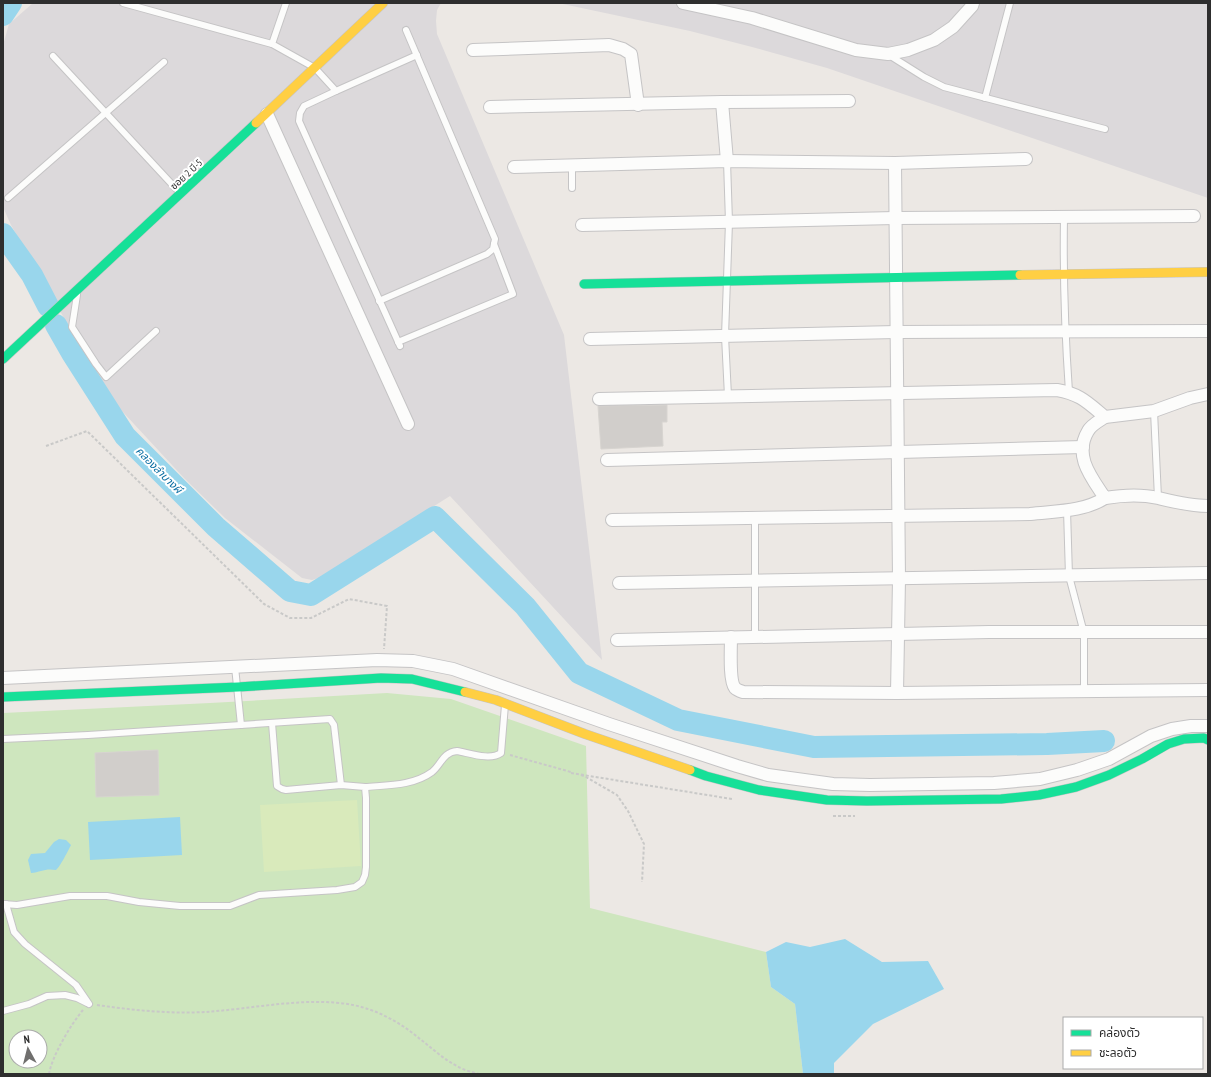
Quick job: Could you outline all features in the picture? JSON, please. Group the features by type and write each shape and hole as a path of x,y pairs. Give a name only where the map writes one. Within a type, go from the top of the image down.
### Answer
{"street":[{"name":"ซอย 2 บี-5","path":"3,359 267,114 383,3"},
{"path":"683,3 752,18 856,50 888,54 908,50 934,40 953,27 974,3"},
{"path":"473,50 609,45 623,49 631,54 638,105"},
{"path":"490,107 849,101"},
{"path":"722,102 726,162"},
{"path":"267,114 408,424"},
{"path":"514,167 726,162 895,163 1026,160"},
{"path":"895,163 899,579 897,693"},
{"path":"582,225 895,218 1194,216"},
{"path":"584,284 1208,272"},
{"path":"590,339 896,332 1208,331"},
{"path":"599,399 1056,390 1069,392 1085,399 1105,417"},
{"path":"1105,498 1084,465 1083,447 1088,430 1105,417 1154,411 1190,398 1208,394"},
{"path":"607,460 1083,447"},
{"path":"612,520 1030,514 1067,510 1095,504 1105,498 1120,496 1158,498 1178,503 1208,506"},
{"path":"619,583 1208,573"},
{"path":"617,640 989,632 1208,632"},
{"path":"731,637 732,675 734,687 743,692 897,693 1208,690"},
{"path":"3,678 383,660 413,661 453,669 608,724 737,766 768,775 833,784 870,785 987,783 1040,779 1077,770 1109,759 1151,736 1172,729 1191,726 1208,726"},
{"path":"3,697 238,687 381,678 412,679 506,703 585,734 706,776 758,790 794,796 835,800 1002,799 1039,795 1076,787 1109,775 1168,744 1184,739 1207,736"}],"lane":[{"path":"123,3 272,44 316,68 336,91"},
{"path":"272,44 286,3"},
{"path":"985,98 1010,3"},
{"path":"379,301 487,254 493,248 495,239 406,30"},
{"path":"888,54 924,77 944,87 1105,129"},
{"path":"417,55 304,106 300,113 299,121 399,344 513,294 494,244"},
{"path":"53,56 181,194"},
{"path":"8,198 164,62"},
{"path":"726,162 729,222 725,336 728,396"},
{"path":"572,165 572,188"},
{"path":"1064,217 1063,274 1069,392"},
{"path":"78,290 72,327 106,377 156,332"},
{"path":"1154,411 1158,498"},
{"path":"1067,510 1069,576 1084,633 1084,692"},
{"path":"755,518 755,637"},
{"path":"235,667 241,725"},
{"path":"272,723 277,786 280,788 286,790 341,785 365,787 401,784 419,779 432,772 445,755 452,751 488,756 498,755 501,753 506,703"},
{"path":"3,739 330,719 333,722 341,785"},
{"path":"89,1004 76,985 25,944 14,932 4,904 17,905 70,896 107,896 139,902 180,906 230,906 259,895 337,890 355,887 362,882 366,875 365,787"},
{"path":"3,1011 29,1004 47,996 65,995 77,998 89,1004"}],"path":[{"path":"46,446 87,431 264,604 290,618 311,618 349,599 387,606 383,660"},
{"path":"501,753 586,777 617,795 628,811 644,844 642,882"},
{"path":"48,1074 66,1036 80,1014 89,1004 155,1012 204,1012 303,1002 330,1002 354,1005 371,1010 395,1021 441,1056 457,1066 479,1074"}],"shaded area":[{"path":"33,3 441,3 437,10 437,34 564,335 602,660 450,496 322,577 312,580 302,578 225,518 184,478 109,397 11,225 3,207 3,45 9,24"},
{"path":"558,3 1208,3 1208,198 827,68 690,31"}],"green space":[{"path":"387,693 451,699 586,746 590,908 766,952 771,987 795,1004 803,1074 3,1074 3,713"},
{"path":"357,800 361,866 264,872 260,805"}],"water":[{"path":"180,817 182,855 90,860 88,822"},
{"path":"59,839 66,840 71,845 58,868 56,870 31,873 28,860 31,854 45,853 54,842"},
{"path":"845,939 882,962 928,961 944,989 873,1024 834,1063 834,1074 803,1074 795,1004 771,987 766,952 786,942 810,947"}],"building":[{"path":"667,405 667,422 662,422 663,446 601,449 598,406"},
{"path":"158,750 159,795 96,797 95,753"}],"waterway":[{"name":"คลองลำบางผี","path":"3,15 11,3"},
{"name":"คลองลำบางผี","path":"3,234 32,275 48,306"},
{"path":"56,325 125,436 216,527 290,591 311,595 435,517 525,606 579,673 678,720 814,747 1047,744 1104,741"}],"traffic: fast":[{"path":"3,359 256,123"},
{"path":"584,284 1020,275"},
{"path":"3,697 238,687 381,678 412,679 465,692"},
{"path":"690,770 706,776 759,790 827,800 867,801 1001,799 1039,795 1076,787 1109,775 1168,744 1184,739 1204,738 1208,740"}],"traffic: slow":[{"path":"256,123 383,3"},
{"path":"1020,275 1208,272"},
{"path":"465,692 496,700 585,734 690,770"}]}
